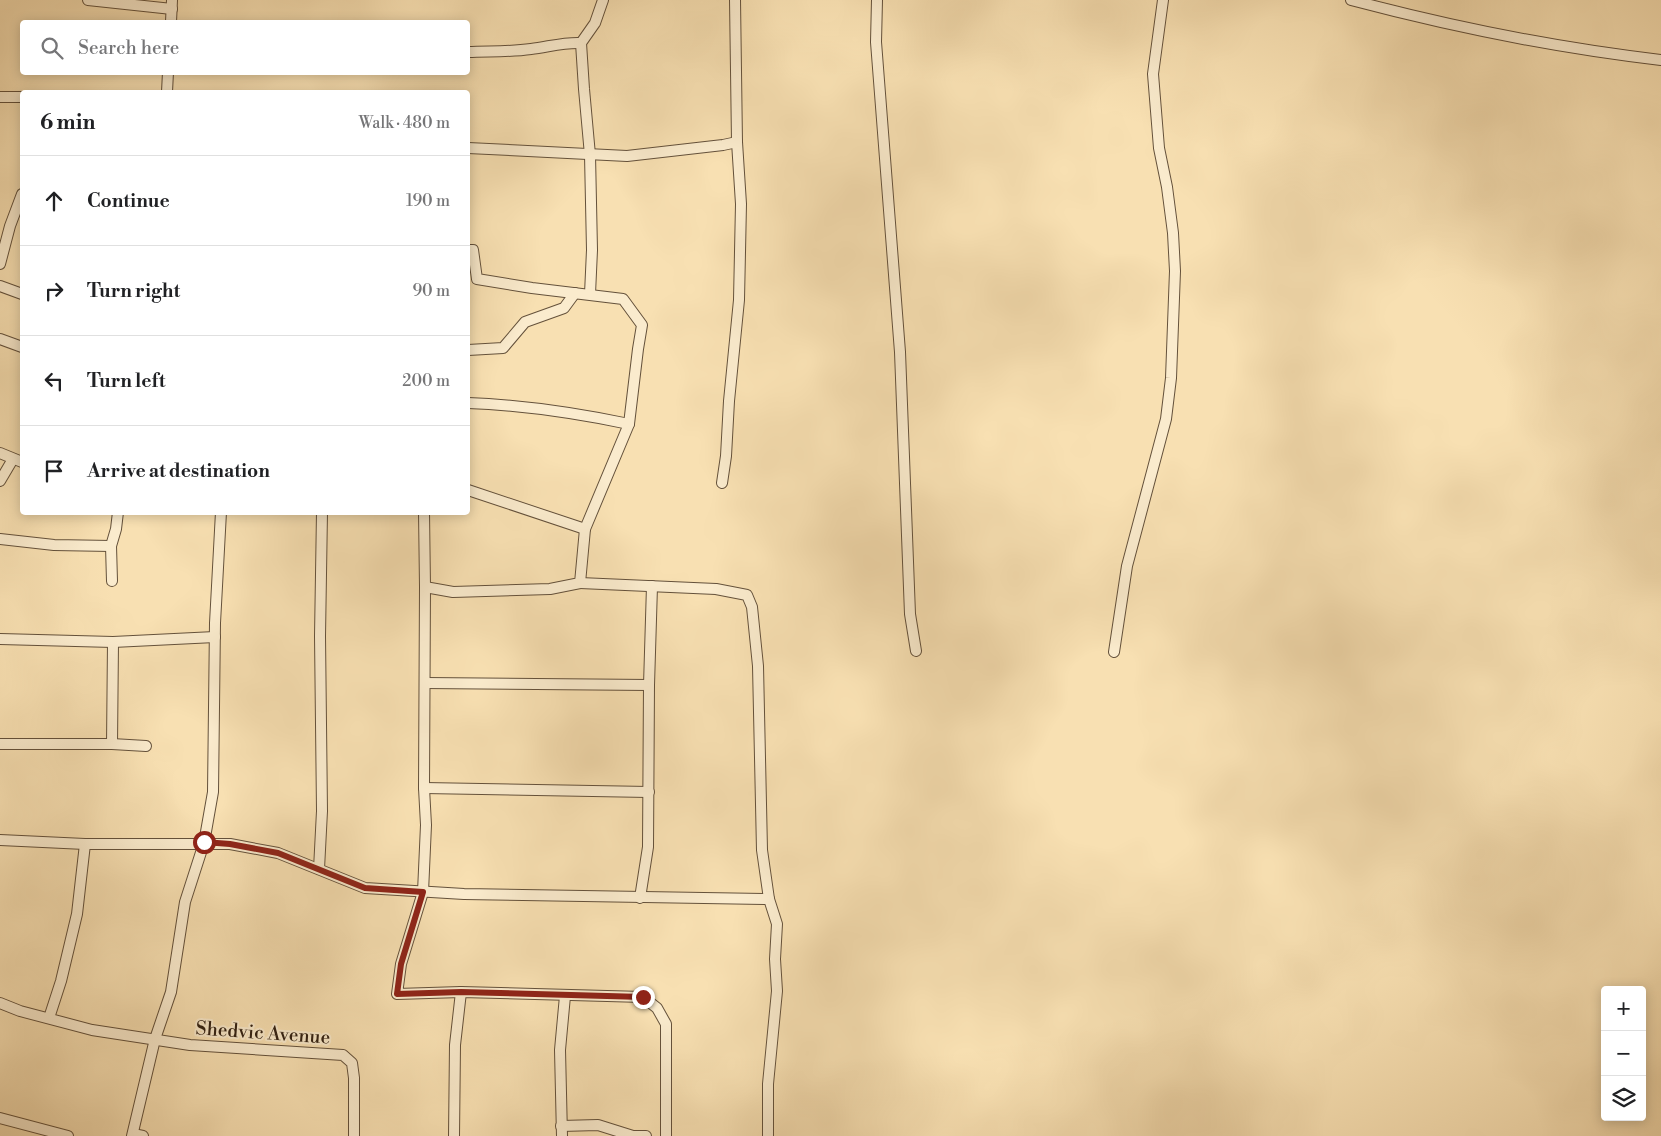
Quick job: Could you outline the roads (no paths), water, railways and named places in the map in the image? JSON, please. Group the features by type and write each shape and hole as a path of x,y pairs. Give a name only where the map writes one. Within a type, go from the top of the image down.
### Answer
{"street":[{"path":"88,0 172,5 171,20"},
{"path":"590,294 592,250 590,155 581,43 595,23 603,0"},
{"path":"722,483 739,300 741,204 737,142 735,0"},
{"path":"877,0 876,42 900,352 910,614 916,651"},
{"path":"1114,652 1127,566 1166,419 1171,378 1175,272 1173,233 1158,140 1153,74 1162,0"},
{"path":"1351,0 1388,10 1565,46 1602,53 1661,60"},
{"path":"470,52 531,49 581,43"},
{"path":"167,90 168,75"},
{"path":"0,97 20,97"},
{"path":"470,148 627,156 737,142"},
{"path":"0,264 10,226 20,199"},
{"path":"470,250 473,250 476,279 575,294 623,298 642,326 629,424 585,529 580,583"},
{"path":"0,286 20,293"},
{"path":"470,350 503,348 525,322 564,308 575,294"},
{"path":"0,339 20,346"},
{"path":"470,403 526,406 629,424"},
{"path":"0,453 18,461 0,481"},
{"path":"470,491 585,529"},
{"path":"112,581 111,546 118,515"},
{"path":"136,1135 155,1039 170,992 185,902 204,842 213,792 215,637 221,515"},
{"path":"319,869 322,811 320,636 322,515"},
{"path":"424,515 424,788 426,825 423,892 401,964 397,994 461,992 643,997 657,1008 666,1024 666,1136"},
{"path":"0,539 54,545 111,546"},
{"path":"425,587 453,592 550,589 580,583 716,589 747,595 752,607 758,666 762,850 768,899 777,924 775,959 777,992 768,1084 768,1136"},
{"path":"640,898 648,847 652,586"},
{"path":"0,639 113,642 215,637"},
{"path":"112,744 113,642"},
{"path":"424,683 649,685"},
{"path":"0,744 112,744 146,746"},
{"path":"424,788 649,792"},
{"path":"0,840 85,844 204,842 230,844 278,853 365,888 423,892 640,898 768,899"},
{"path":"48,1018 61,982 77,914 85,844"},
{"path":"454,1136 455,1045 461,992"},
{"path":"565,996 560,1050 561,1131 598,1125 633,1136 646,1136"},
{"name":"Shedvic Avenue","path":"0,1004 92,1030 190,1045 343,1055 352,1063 354,1078 354,1136"},
{"path":"0,1118 68,1136"}]}
